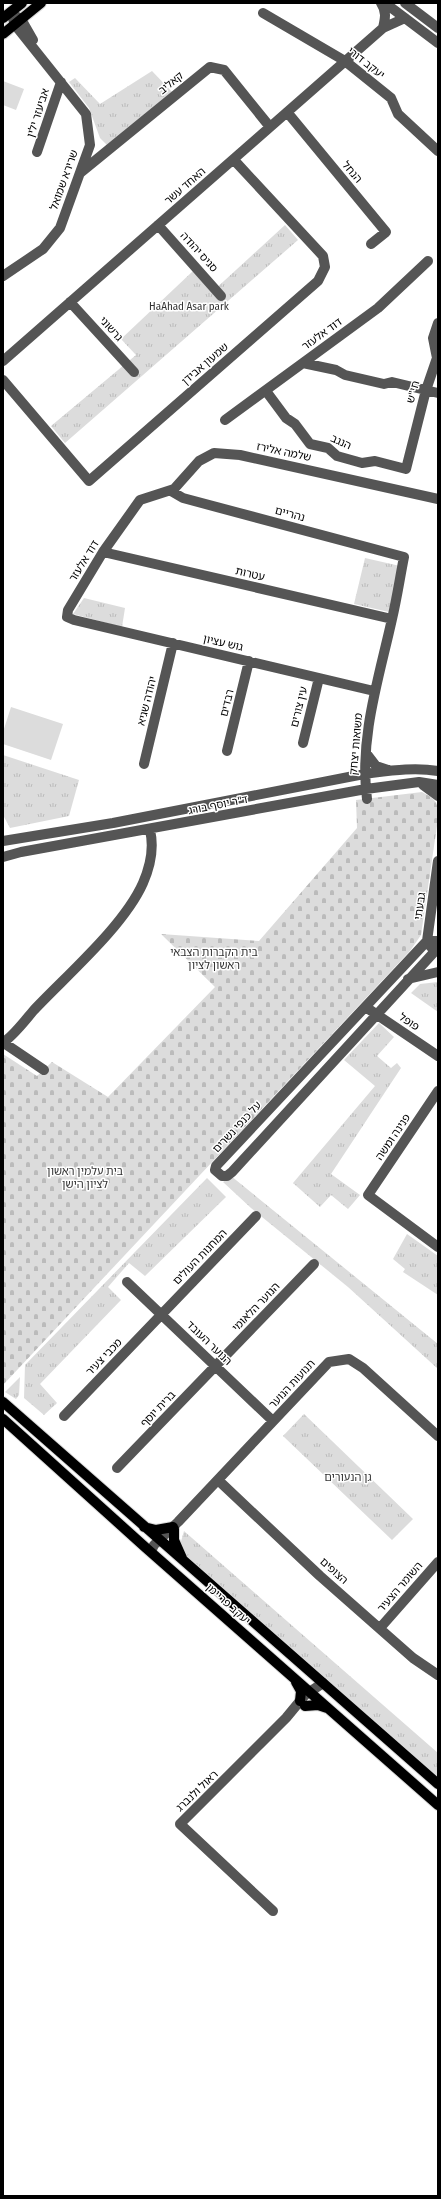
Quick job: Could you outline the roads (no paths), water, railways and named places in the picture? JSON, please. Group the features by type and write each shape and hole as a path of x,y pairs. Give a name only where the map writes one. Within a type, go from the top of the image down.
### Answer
{"main road":[{"path":"7,15 22,3"},
{"path":"3,34 41,3"},
{"name":"יעקב פריימן","path":"3,1402 160,1542 438,1784"},
{"name":"יעקב פריימן","path":"3,1419 294,1679 438,1805"},
{"path":"144,1527 156,1530 175,1526 174,1540 184,1562"},
{"path":"294,1679 300,1689 303,1704 318,1705 329,1709"}],"street":[{"path":"381,3 385,9 383,28"},
{"path":"385,3 438,43"},
{"path":"405,3 438,28"},
{"name":"יעקב דורי","path":"263,13 346,61 391,98 398,114 438,151"},
{"name":"שרירא שמואל","path":"3,276 43,249 60,228 90,145 86,114 41,56 18,22 7,15"},
{"name":"האחד עשר","path":"3,361 383,28 406,18"},
{"name":"קאליב","path":"80,173 210,67 224,70 270,126"},
{"name":"אביעזר ילין","path":"38,152 61,82"},
{"name":"הנחל","path":"287,112 386,232 371,244"},
{"name":"שמעון אבידן","path":"3,380 89,481 318,281 325,267 323,256 234,160"},
{"name":"סגיס יהודה","path":"158,225 221,296"},
{"name":"דוד אלעזר","path":"225,420 378,308 428,261"},
{"name":"גרשוני","path":"70,302 134,372"},
{"name":"חי\"ש","path":"406,469 426,390 437,358 434,338 438,323"},
{"path":"303,363 336,370 345,375 438,393"},
{"name":"הנגב","path":"266,391 286,418 295,424 310,444 328,448 337,456 362,463 375,461 406,469"},
{"name":"שלמה אלירז","path":"140,500 171,491 180,484 198,461 214,453 255,458 438,499"},
{"name":"נהריים","path":"171,491 183,498 404,556 392,620"},
{"name":"דוד אלעזר","path":"67,616 68,610 103,552 140,500"},
{"name":"עטרות","path":"103,552 392,620"},
{"name":"גוש עציון","path":"67,616 74,620 374,690"},
{"path":"374,690 392,620"},
{"name":"יהודה שגיא","path":"144,764 173,643"},
{"name":"רבדים","path":"227,751 249,661"},
{"name":"עין צורים","path":"303,743 319,678"},
{"name":"משואות יצחק","path":"366,794 364,774 374,690"},
{"path":"366,753 376,766 390,771"},
{"name":"ד\"ר יוסף בורג","path":"3,841 113,822 364,774 424,769 438,771"},
{"path":"419,782 438,796"},
{"name":"ד\"ר יוסף בורג","path":"3,857 21,852 366,794 419,782 438,785"},
{"path":"44,1070 3,1042 101,939 130,906 143,883 150,860 153,843 150,830"},
{"name":"גבעתי","path":"427,941 438,861"},
{"path":"427,941 438,940"},
{"path":"427,941 437,952"},
{"name":"על כנפי נשרים","path":"427,941 216,1166 215,1170 222,1176 227,1176 232,1172 408,979 437,952"},
{"path":"408,979 438,972"},
{"name":"פופל","path":"366,1007 438,1056"},
{"name":"פנינה ומשה","path":"438,1092 368,1195 438,1247"},
{"name":"המחנות העולים","path":"161,1314 256,1216"},
{"name":"הנוער הלאומי","path":"215,1366 314,1264"},
{"name":"הנוער העובד","path":"127,1282 274,1421"},
{"name":"מכבי צעיר","path":"64,1416 161,1314"},
{"name":"תנועות הנוער","path":"151,1551 329,1362 348,1359 362,1368 438,1436"},
{"name":"ברית יוסף","path":"117,1468 215,1366"},
{"name":"הצופים","path":"218,1480 413,1658 438,1675"},
{"name":"השומר הצעיר","path":"380,1628 438,1562"},
{"name":"ראול ולנברג","path":"273,1911 180,1824 323,1683"}],"park label":[{"name":"HaAhad Asar park","path":"189,306"},
{"name":"בית הקברות הצבאי ראשון לציון","path":"214,958"},
{"name":"בית עלמין ראשון לציון הישן","path":"85,1177"},
{"name":"גן הנעורים","path":"348,1477"}]}
